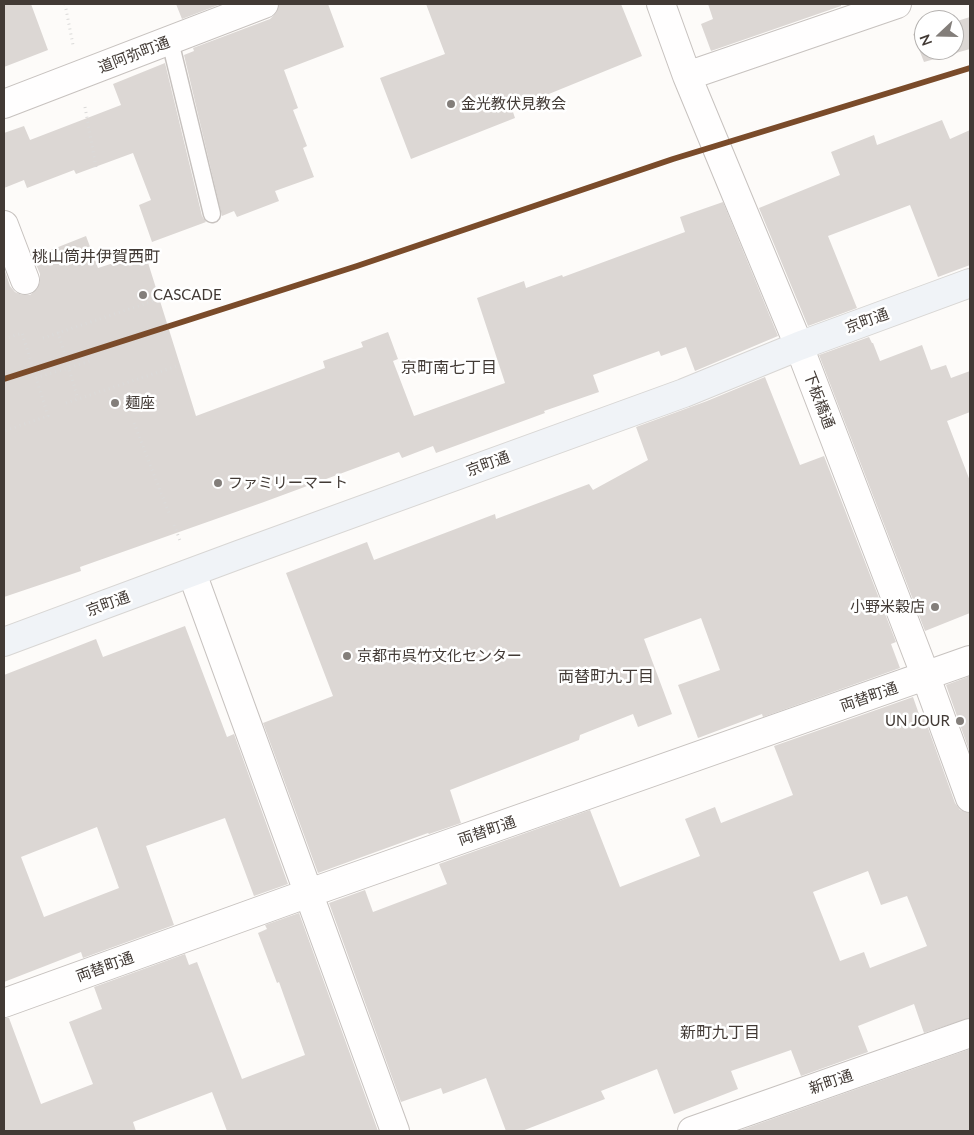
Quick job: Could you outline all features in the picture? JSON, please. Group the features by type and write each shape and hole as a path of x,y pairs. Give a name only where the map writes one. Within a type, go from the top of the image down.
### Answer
{"main road":[{"name":"京町通","path":"4,642 684,393 799,346 970,283"}],"street":[{"name":"道阿弥町通","path":"4,104 264,4"},
{"name":"下板橋通","path":"661,4 687,76 799,346 926,677 970,798"},
{"path":"687,76 897,4"},
{"path":"4,225 25,280"},
{"path":"192,572 395,1131"},
{"name":"両替町通","path":"4,1003 308,893 970,660"},
{"name":"新町通","path":"692,1131 970,1033"}],"lane":[{"path":"170,41 212,214"}],"path":[{"path":"65,4 74,53"},
{"path":"84,101 96,167"},
{"path":"43,338 159,299"},
{"path":"58,332 78,399"},
{"path":"4,339 22,333 48,416 4,431"},
{"path":"36,378 93,360"},
{"path":"66,403 180,365"},
{"path":"134,423 170,516"}],"building":[{"path":"4,4 31,4 48,50 4,67"},
{"path":"176,4 221,4 182,19"},
{"path":"279,4 328,4 344,47 284,70 298,108 293,110 307,146 303,148 314,177 275,191 279,201 237,217 234,211 222,216 184,55 194,51 193,48 270,19 276,13"},
{"path":"426,4 621,4 642,56 512,109 515,118 411,159 380,78 445,54"},
{"path":"708,4 841,4 841,6 711,51 701,24 713,19"},
{"path":"970,17 970,49 964,51 964,19"},
{"path":"165,63 202,216 206,222 152,242 139,205 151,200 133,153 76,174 74,170 27,188 24,180 4,188 4,133 24,126 30,140 121,105 113,84"},
{"path":"942,120 950,139 970,130 970,265 938,277 910,205 828,236 857,308 808,326 759,208 840,175 831,152 874,135 877,145"},
{"path":"723,202 778,336 695,371 686,347 661,356 659,351 593,375 599,392 544,411 545,413 436,453 433,446 402,458 399,452 80,567 81,571 4,597 4,268 10,286 15,292 22,295 30,295 37,289 40,282 40,274 33,257 86,236 98,268 145,253 196,416 325,368 323,361 363,347 361,342 388,332 398,359 393,361 414,416 505,383 477,298 524,281 526,288 562,275 563,277 685,232 680,217"},
{"path":"869,337 880,361 922,345 931,370 946,365 951,378 970,371 970,412 947,421 970,481 970,613 925,631 819,355"},
{"path":"765,377 800,465 824,456 896,642 891,644 900,668 763,717 762,714 698,738 678,685 720,670 701,618 644,639 672,714 638,727 633,714 580,735 579,740 450,790 461,823 318,873 263,723 333,696 286,573 367,542 374,560 495,514 496,519 589,484 593,490 648,460 636,427"},
{"path":"185,626 227,737 234,734 288,884 254,896 225,818 146,846 174,925 83,958 81,952 4,982 4,675 96,639 103,657","holes":["97,827 119,888 44,917 21,857"]},
{"name":"UN JOUR","path":"970,676 970,753 946,685"},
{"path":"913,697 920,717 923,714 955,803 960,810 970,813 970,1018 924,1033 914,1004 858,1026 868,1052 801,1076 791,1050 731,1071 738,1089 674,1114 657,1069 601,1091 605,1099 522,1131 506,1131 486,1078 443,1094 441,1088 401,1102 329,903 365,890 373,912 447,884 439,864 590,810 620,887 700,856 685,819 715,807 721,823 793,795 774,746","holes":["868,871 881,905 907,896 927,946 870,968 864,952 840,961 813,892"]},
{"path":"299,913 378,1131 227,1131 212,1092 133,1122 136,1131 4,1131 4,1018 9,1018 41,1104 93,1084 69,1022 102,1009 94,987 185,954 189,965 197,962 242,1079 305,1055 279,982 277,983 258,933 267,929 265,925"},
{"path":"970,1049 970,1131 738,1131"}],"transit line":[{"path":"4,379 357,266 673,159 970,68"}],"place":[{"name":"金光教伏見教会","path":"451,104"},
{"name":"CASCADE","path":"143,295"},
{"name":"麺座","path":"115,403"},
{"name":"ファミリーマート","path":"218,483"},
{"name":"小野米穀店","path":"935,607"},
{"name":"京都市呉竹文化センター","path":"347,656"},
{"name":"UN JOUR","path":"960,721"}],"district":[{"name":"桃山筒井伊賀西町","path":"96,257"},
{"name":"京町南七丁目","path":"449,368"},
{"name":"両替町九丁目","path":"606,677"},
{"name":"新町九丁目","path":"720,1033"}]}
